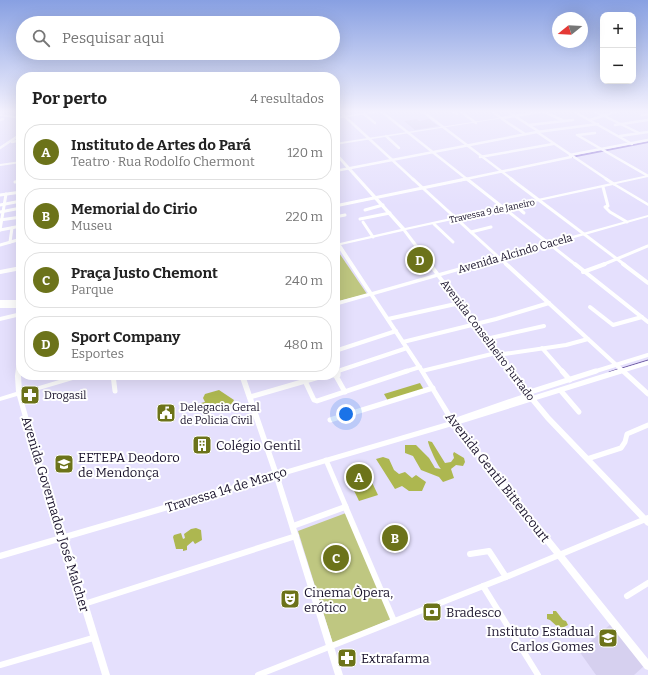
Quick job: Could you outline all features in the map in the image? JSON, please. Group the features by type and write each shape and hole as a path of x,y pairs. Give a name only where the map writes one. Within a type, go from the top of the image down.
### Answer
{"main road":[{"name":"Avenida Conselheiro Furtado","path":"340,158 404,230 530,396 587,459 647,520"},
{"path":"0,165 16,163"},
{"name":"Travessa 9 de Janeiro","path":"340,244 648,176"},
{"path":"614,184 648,205"},
{"name":"Avenida Alcindo Cacela","path":"340,303 648,216"},
{"name":"Avenida Gentil Bittencourt","path":"340,249 421,369 453,422 648,666"},
{"path":"0,318 16,315"},
{"name":"Avenida Governador José Malcher","path":"18,380 19,393 44,482 64,538 93,638 106,675"},
{"path":"0,399 65,380"},
{"path":"245,380 293,526 339,675"}],"street":[{"path":"0,148 8,142"},
{"path":"373,142 588,339 646,389 648,394"},
{"path":"393,142 399,148"},
{"path":"420,142 648,322"},
{"path":"462,142 648,283"},
{"path":"340,170 483,142"},
{"path":"590,142 648,176"},
{"path":"604,151 644,142"},
{"path":"340,205 646,142"},
{"path":"480,156 553,144 614,184"},
{"path":"603,187 608,206 612,211 627,222"},
{"path":"0,195 16,193"},
{"path":"6,194 0,230 16,227"},
{"path":"0,205 16,202"},
{"path":"365,210 383,205"},
{"path":"516,206 524,213"},
{"path":"2,212 16,209"},
{"path":"360,219 390,213"},
{"path":"340,216 345,215"},
{"path":"1,220 16,218"},
{"path":"363,222 373,237"},
{"path":"434,224 453,242"},
{"path":"471,232 491,227"},
{"path":"10,242 12,228"},
{"path":"0,245 16,240"},
{"path":"583,272 647,247"},
{"path":"0,272 16,269"},
{"path":"0,302 16,302"},
{"path":"388,319 460,303"},
{"path":"403,342 496,319 549,303"},
{"path":"0,306 16,306"},
{"path":"590,307 612,324 642,317"},
{"path":"486,339 544,326"},
{"path":"340,349 396,332"},
{"path":"305,381 316,401 421,369 497,354 575,343 588,339"},
{"path":"340,369 407,348"},
{"path":"542,348 570,380"},
{"name":"Travessa 14 de Março","path":"0,556 453,422 530,396 570,380 648,356"},
{"name":"Travessa 14 de Março","path":"530,396 561,391 648,363"},
{"path":"114,380 115,391"},
{"path":"250,397 308,380"},
{"path":"338,380 345,392"},
{"path":"330,420 433,388"},
{"path":"561,391 579,412"},
{"path":"587,459 621,448 625,442 627,434 648,425"},
{"path":"326,460 394,621"},
{"path":"293,526 345,507"},
{"path":"258,675 647,520"},
{"path":"84,604 296,536"},
{"path":"470,554 482,550 489,551 506,577"},
{"path":"627,596 648,583"},
{"path":"483,586 538,675"},
{"path":"0,665 93,638"}],"shaded area":[{"name":"Instituto Estadual Carlos Gomes","path":"611,624 644,666 634,675 596,675 579,651"}],"green space":[{"path":"340,254 367,294 340,301"},
{"path":"420,383 424,390 388,401 384,394"},
{"path":"219,390 234,400 232,404 201,410 201,403 205,402 203,398 205,394"},
{"path":"428,441 432,442 445,463 451,462 454,458 454,452 464,458 465,462 463,466 456,465 451,469 454,478 443,482 439,477 421,470 413,456 405,453 405,445 416,445 429,458 435,468 441,469 433,455"},
{"path":"383,457 389,459 394,470 399,474 405,472 412,478 416,475 426,482 422,491 409,491 402,486 395,489 376,459"},
{"path":"360,476 366,479 369,476 378,495 359,501 348,478"},
{"path":"346,513 391,619 333,644 298,531"},
{"path":"196,528 201,530 202,540 195,544 193,541 187,546 187,550 183,551 183,549 176,549 173,537 174,535 181,533 183,539 185,538 184,534 191,529"},
{"path":"553,611 556,611 568,625 560,629 547,619 547,614 553,614"}],"waterway":[{"path":"571,157 645,142"},
{"path":"622,368 648,360"},
{"path":"609,372 618,369"}],"place":[{"name":"Sport Company","path":"420,260"},
{"name":"Drogasil","path":"30,395"},
{"name":"Delegacia Geral de Policia Civil","path":"166,413"},
{"name":"Colégio Gentil","path":"202,445"},
{"name":"EETEPA Deodoro de Mendonça","path":"64,464"},
{"name":"Instituto de Artes do Pará","path":"359,477"},
{"name":"Memorial do Cirio","path":"395,538"},
{"name":"Praça Justo Chemont","path":"336,558"},
{"name":"Cinema Òpera, erótico","path":"290,599"},
{"name":"Bradesco","path":"432,612"},
{"name":"Instituto Estadual Carlos Gomes","path":"608,638"},
{"name":"Extrafarma","path":"347,658"}]}
